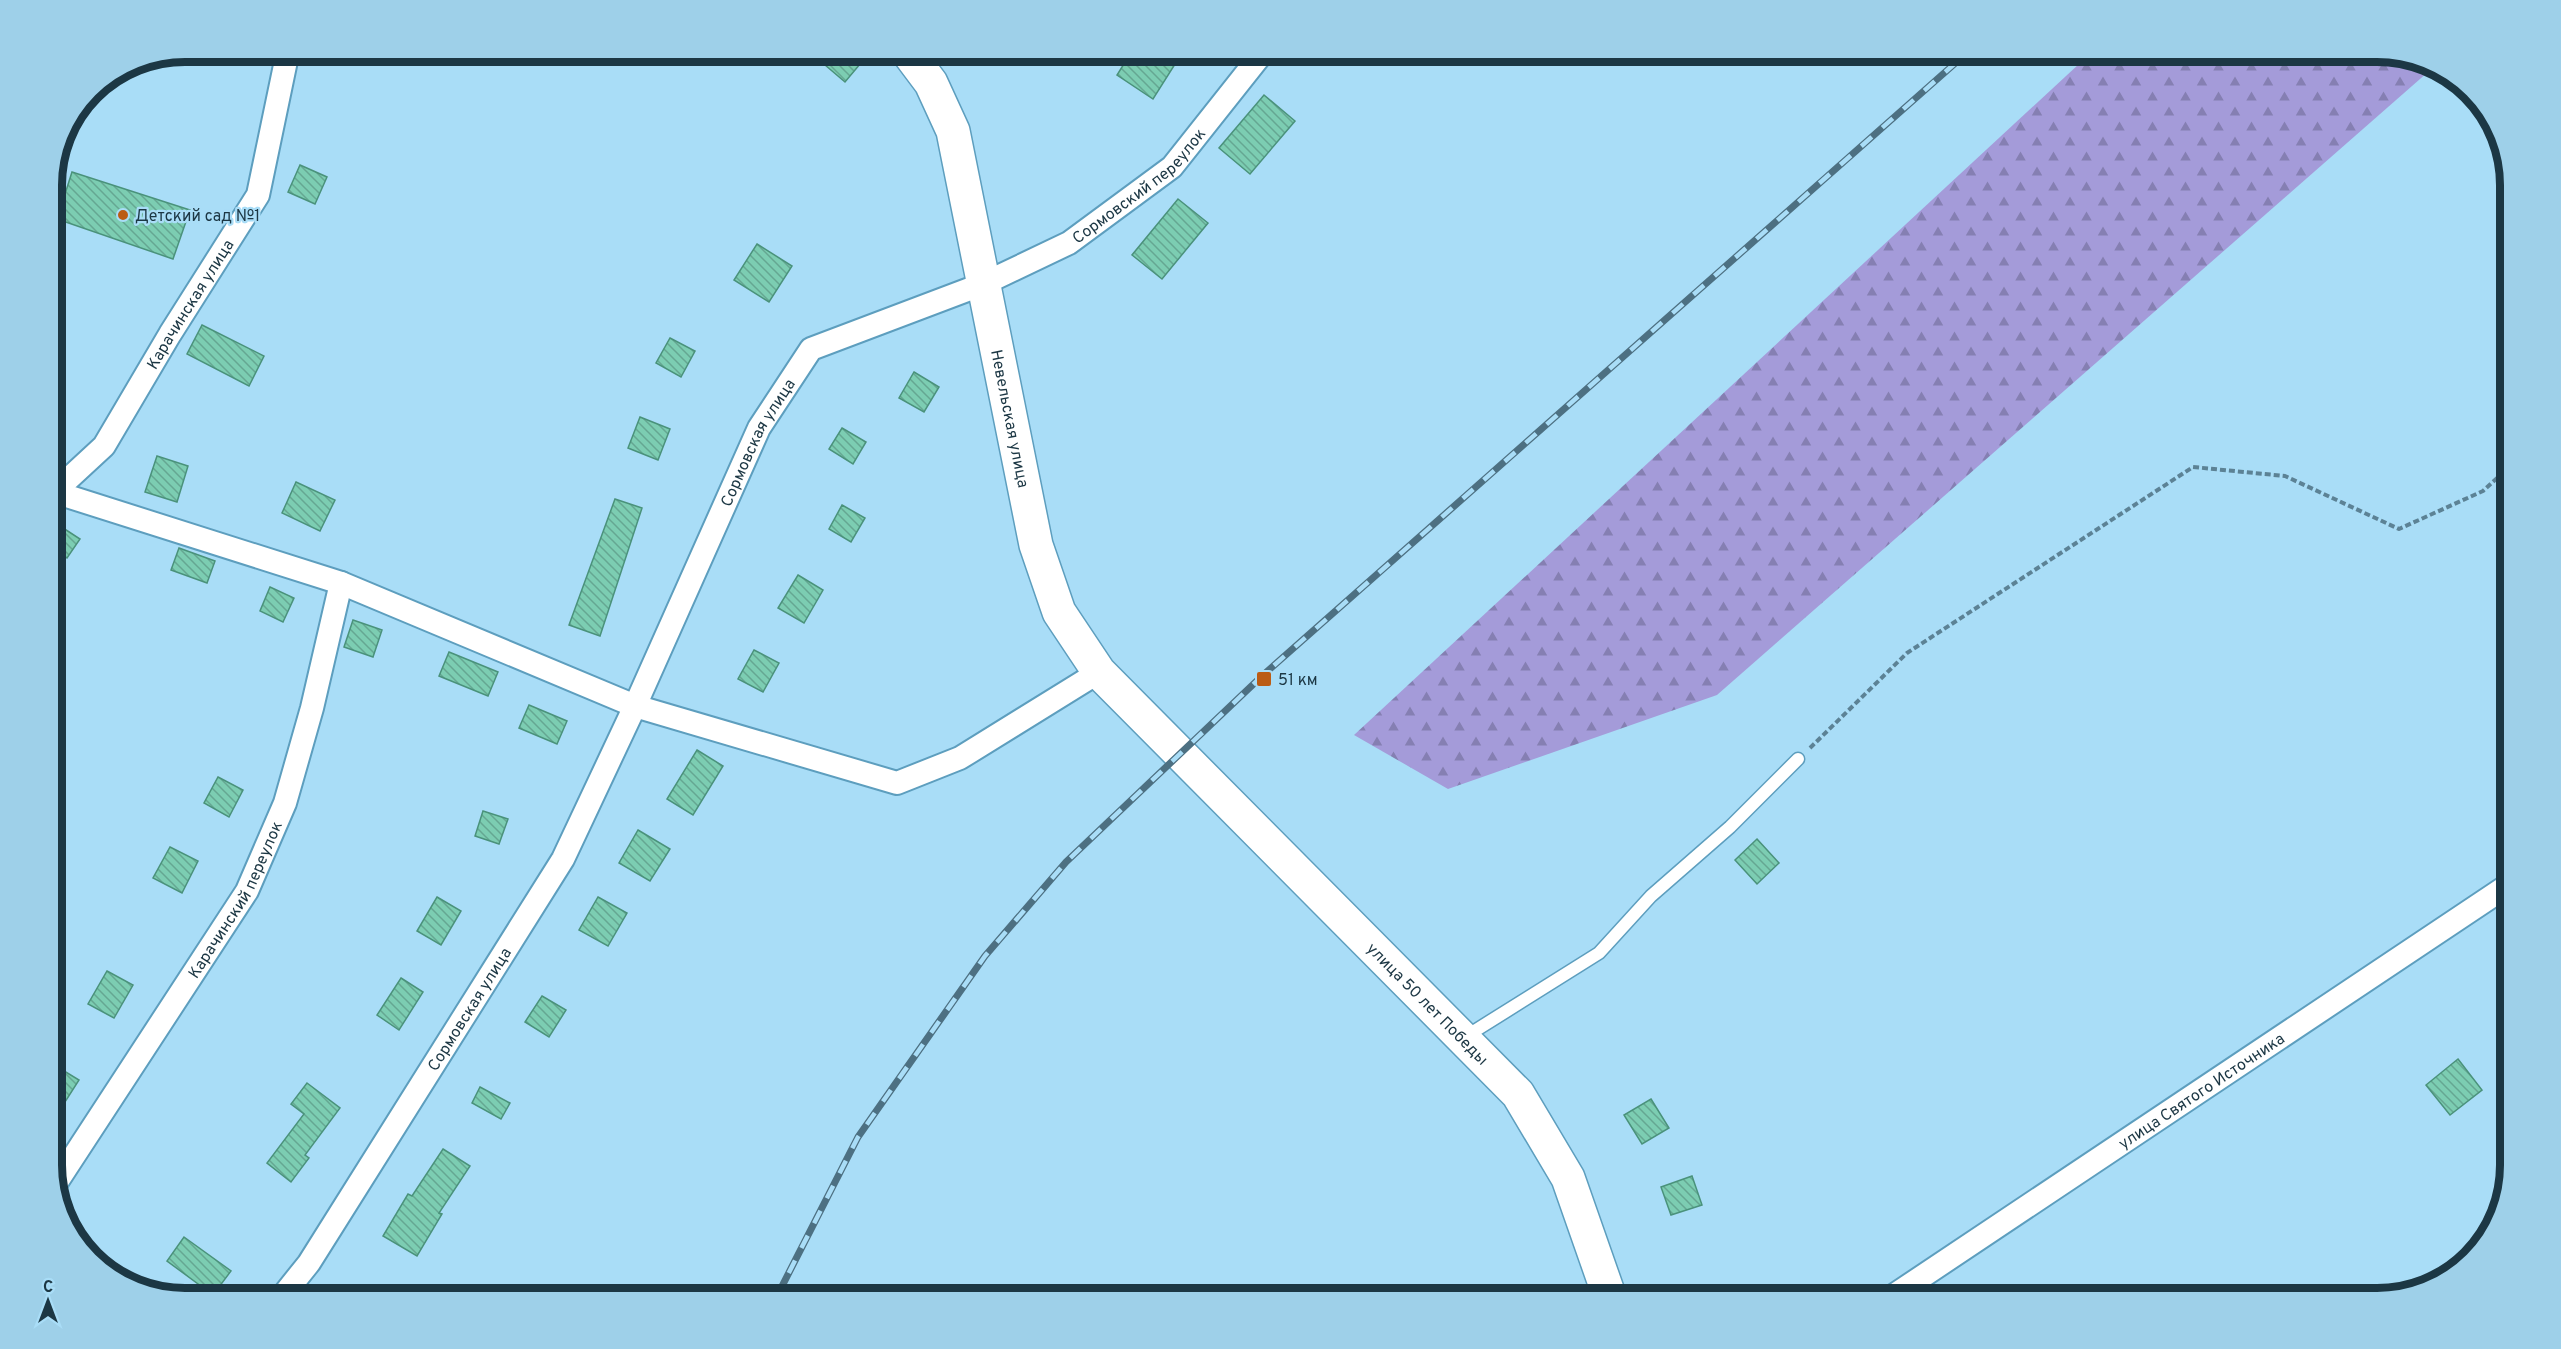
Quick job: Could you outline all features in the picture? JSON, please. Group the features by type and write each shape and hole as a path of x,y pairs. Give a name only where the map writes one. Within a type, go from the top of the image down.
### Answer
{"street":[{"name":"Карачинская улица","path":"62,483 104,446 170,334 258,195 286,62"},
{"name":"Невельская улица","path":"918,62 931,83 953,131 1036,545 1059,612 1099,672 1180,752"},
{"name":"Сормовский переулок","path":"983,284 1069,243 1172,167 1255,62"},
{"name":"Сормовская улица","path":"289,1288 309,1263 563,859 635,706 759,428 811,349 983,284"},
{"path":"62,495 341,583 635,706 897,783 960,758 1099,672"},
{"name":"Карачинский переулок","path":"62,1174 247,891 285,803 312,708 341,583"},
{"name":"улица 50 лет Победы","path":"1180,752 1518,1094 1568,1178 1606,1288"},
{"name":"улица Святого Источника","path":"1905,1288 2500,891"}],"lane":[{"path":"1464,1037 1599,953 1651,896 1730,827 1798,759"}],"path":[{"path":"1798,759 1907,653 2193,467 2285,476 2398,529 2484,491 2499,476"}],"green space":[{"path":"2081,62 2377,62 2409,66 2427,72 1717,695 1448,789 1354,735"}],"building":[{"path":"828,62 862,62 845,82 825,65"},
{"path":"1125,62 1176,62 1153,99 1117,75"},
{"path":"1264,95 1295,121 1250,174 1219,148"},
{"path":"300,165 327,177 315,204 288,192"},
{"name":"Детский сад №1","path":"72,172 190,210 173,259 62,221 62,203"},
{"path":"1178,199 1208,223 1162,279 1132,255"},
{"path":"757,244 792,266 769,302 734,280"},
{"path":"202,325 264,356 249,386 187,354"},
{"path":"670,338 695,351 681,377 656,363"},
{"path":"914,372 939,387 924,412 899,398"},
{"path":"640,417 670,429 658,460 628,448"},
{"path":"842,428 866,442 853,464 829,449"},
{"path":"157,456 188,466 177,502 145,492"},
{"path":"296,482 335,500 320,531 282,513"},
{"path":"615,499 642,508 600,636 569,625"},
{"path":"842,505 865,518 851,542 829,529"},
{"path":"62,527 80,539 67,558 62,555"},
{"path":"179,548 215,561 207,583 171,570"},
{"path":"798,575 823,590 804,623 778,608"},
{"path":"270,587 294,598 283,622 260,611"},
{"path":"353,620 382,630 373,657 344,647"},
{"path":"754,650 779,663 763,692 738,679"},
{"path":"449,652 498,672 488,696 439,676"},
{"path":"529,705 567,721 557,744 519,728"},
{"path":"697,750 723,766 693,815 667,799"},
{"path":"218,777 243,790 229,817 204,803"},
{"path":"483,811 508,819 499,844 475,836"},
{"path":"638,830 670,849 650,881 619,863"},
{"path":"1757,839 1779,863 1757,884 1735,860"},
{"path":"170,847 198,861 182,893 153,878"},
{"path":"437,897 461,911 441,945 417,931"},
{"path":"598,897 627,913 608,946 579,930"},
{"path":"107,971 133,985 114,1018 88,1004"},
{"path":"401,978 423,992 399,1030 377,1015"},
{"path":"542,996 566,1010 549,1037 525,1022"},
{"path":"2458,1059 2482,1090 2450,1115 2426,1085"},
{"path":"62,1070 79,1080 62,1107"},
{"path":"307,1083 340,1108 305,1155 309,1158 291,1182 267,1163 304,1114 291,1104"},
{"path":"480,1087 510,1103 501,1119 472,1103"},
{"path":"1651,1099 1669,1128 1642,1144 1624,1115"},
{"path":"443,1149 470,1166 439,1213 442,1214 417,1256 383,1236 408,1194 412,1196"},
{"path":"1692,1176 1702,1205 1671,1215 1661,1187"},
{"path":"184,1237 231,1271 218,1288 204,1288 167,1261"}],"railway":[{"path":"781,1288 858,1137 985,956 1066,862 1262,676 1957,62"}],"place":[{"name":"Детский сад №1","path":"123,215"},
{"name":"51 км","path":"1264,679"}]}
